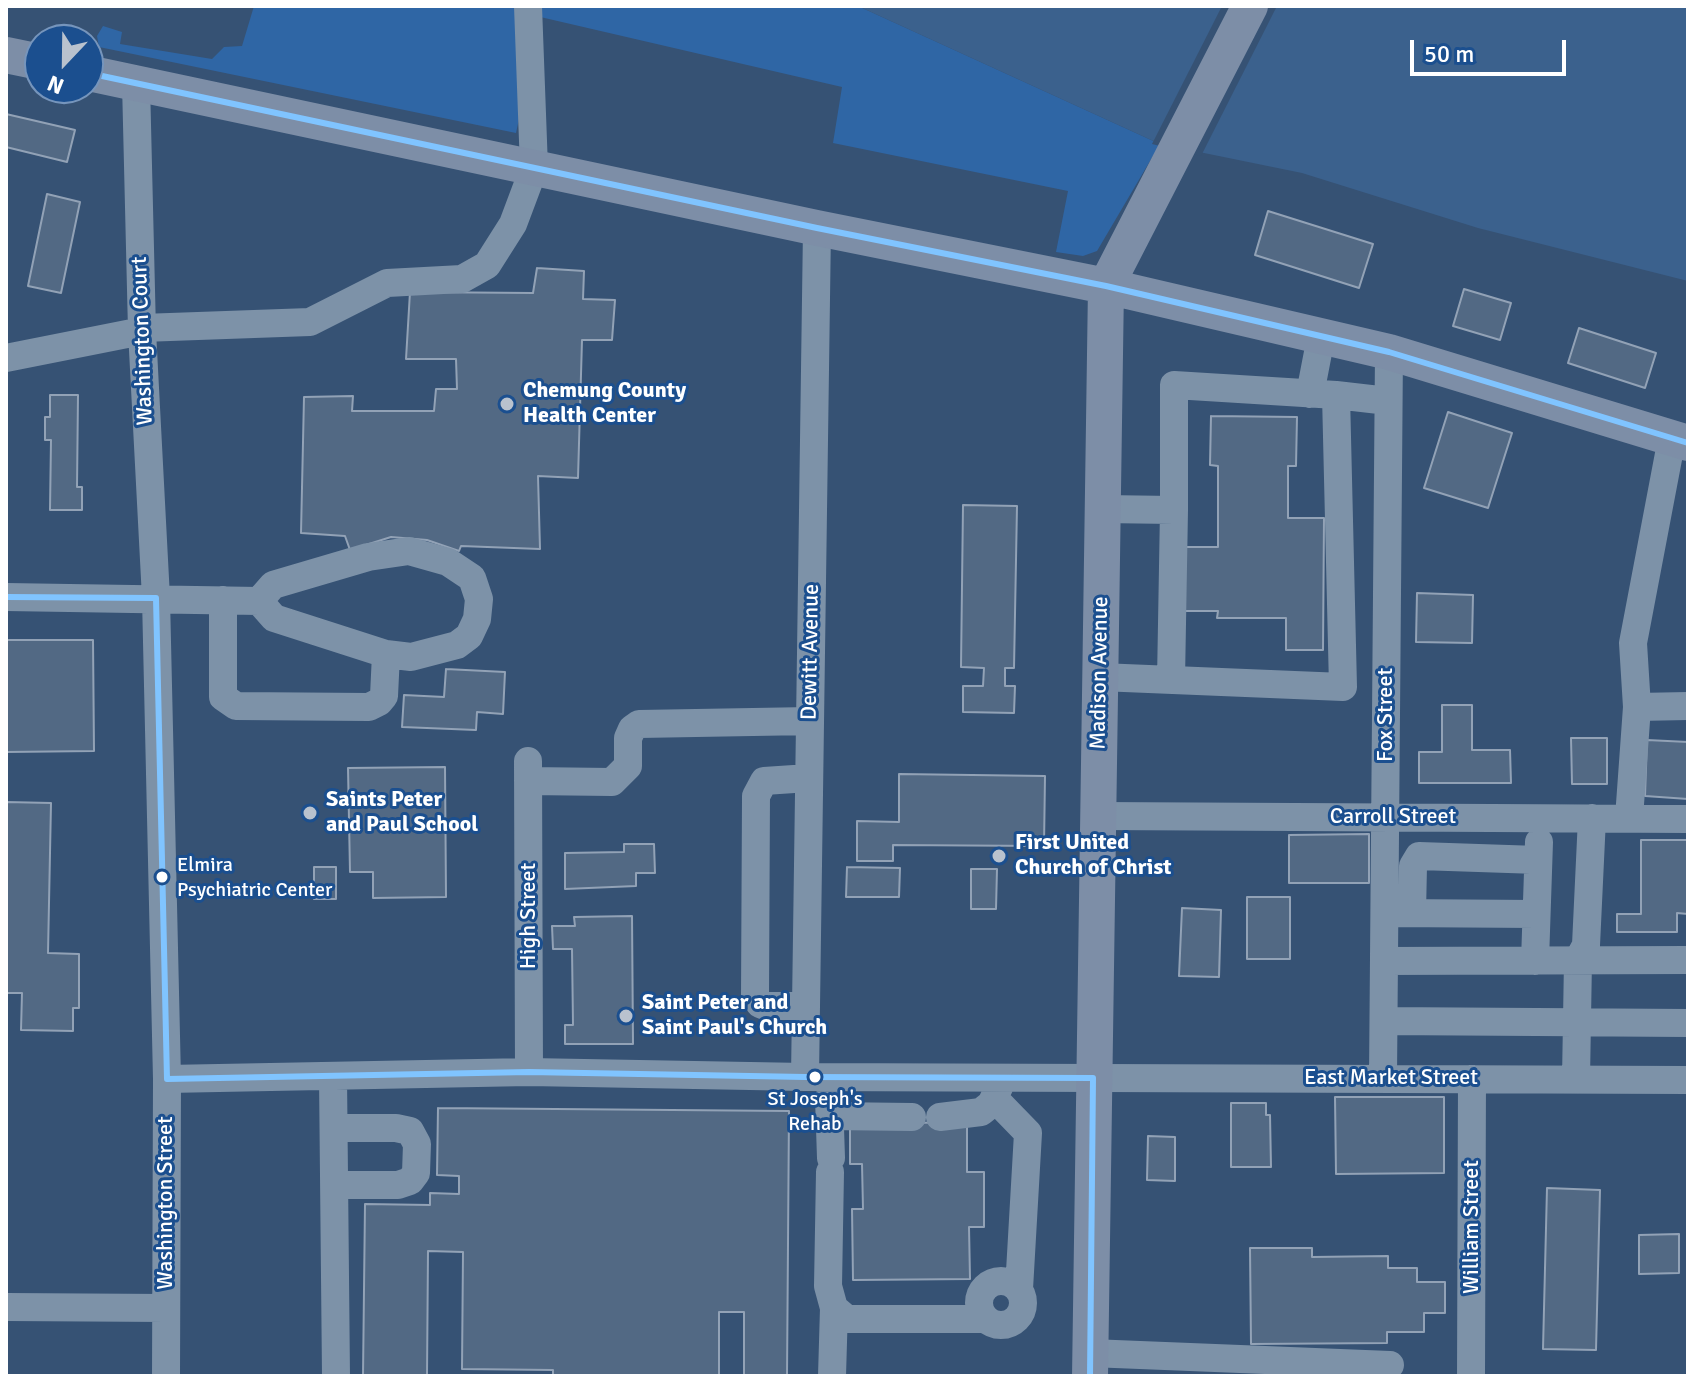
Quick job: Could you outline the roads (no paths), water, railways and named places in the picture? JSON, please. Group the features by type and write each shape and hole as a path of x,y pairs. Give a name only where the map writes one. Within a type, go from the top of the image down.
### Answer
{"main road":[{"name":"Madison Avenue","path":"1090,1364 1106,286 1250,6"},
{"path":"104,76 817,228 1106,286 1389,352 1680,441"}],"street":[{"path":"6,358 142,330 310,322 387,283 462,279 487,265 513,224 534,168 528,6"},
{"name":"Washington Court","path":"136,83 142,330 156,598"},
{"name":"Dewitt Avenue","path":"817,228 806,1006 817,1077 830,1116 828,1286 834,1308 832,1376"},
{"path":"1100,677 1343,687 1340,555 1323,395 1321,337"},
{"name":"Fox Street","path":"1383,1078 1384,961 1398,913 1385,817 1389,352"},
{"path":"1171,680 1174,385 1388,401"},
{"path":"1629,818 1637,707 1633,643 1680,441"},
{"path":"1102,509 1174,510"},
{"path":"6,597 259,601 274,618 386,654 411,657 457,645 469,636 477,619 479,599 472,578 448,562 409,551 368,557 273,585 259,601"},
{"path":"1340,555 1387,557"},
{"name":"Washington Street","path":"156,598 167,1079 166,1376"},
{"path":"223,600 223,697 236,706 369,707 384,696 386,654"},
{"path":"1637,707 1688,706"},
{"name":"High Street","path":"529,1072 528,771 612,782 628,766 628,738 632,729 639,724 810,721"},
{"path":"806,1006 765,1006 755,997 756,796 764,781 809,778"},
{"name":"Carroll Street","path":"1097,816 1688,819"},
{"path":"1535,961 1540,818"},
{"path":"1576,1079 1578,960 1586,945 1592,818"},
{"path":"1536,914 1398,913 1419,856 1538,860"},
{"path":"1384,961 1688,960"},
{"path":"1384,1021 1688,1023"},
{"name":"East Market Street","path":"167,1079 529,1072 817,1077 998,1088 1093,1078 1688,1080"},
{"path":"333,1076 336,1376"},
{"name":"William Street","path":"1471,1376 1472,1079"},
{"path":"834,1308 847,1319 986,1319 1000,1325 1019,1316 1024,1303 1019,1289 1028,1133 998,1088 981,1112 940,1117"},
{"path":"830,1116 912,1117"},
{"path":"334,1128 396,1128 410,1131 417,1144 416,1173 410,1181 398,1185 335,1185"},
{"path":"6,1307 166,1308"},
{"path":"1090,1364 1390,1365"}],"place":[{"name":"Chemung County Health Center","path":"507,404"},
{"name":"Saints Peter and Paul School","path":"310,813"},
{"name":"First United Church of Christ","path":"999,856"},
{"name":"Elmira Psychiatric Center","path":"162,877"},
{"name":"Saint Peter and Saint Paul's Church","path":"626,1016"},
{"name":"St Joseph's Rehab","path":"815,1077"}]}
